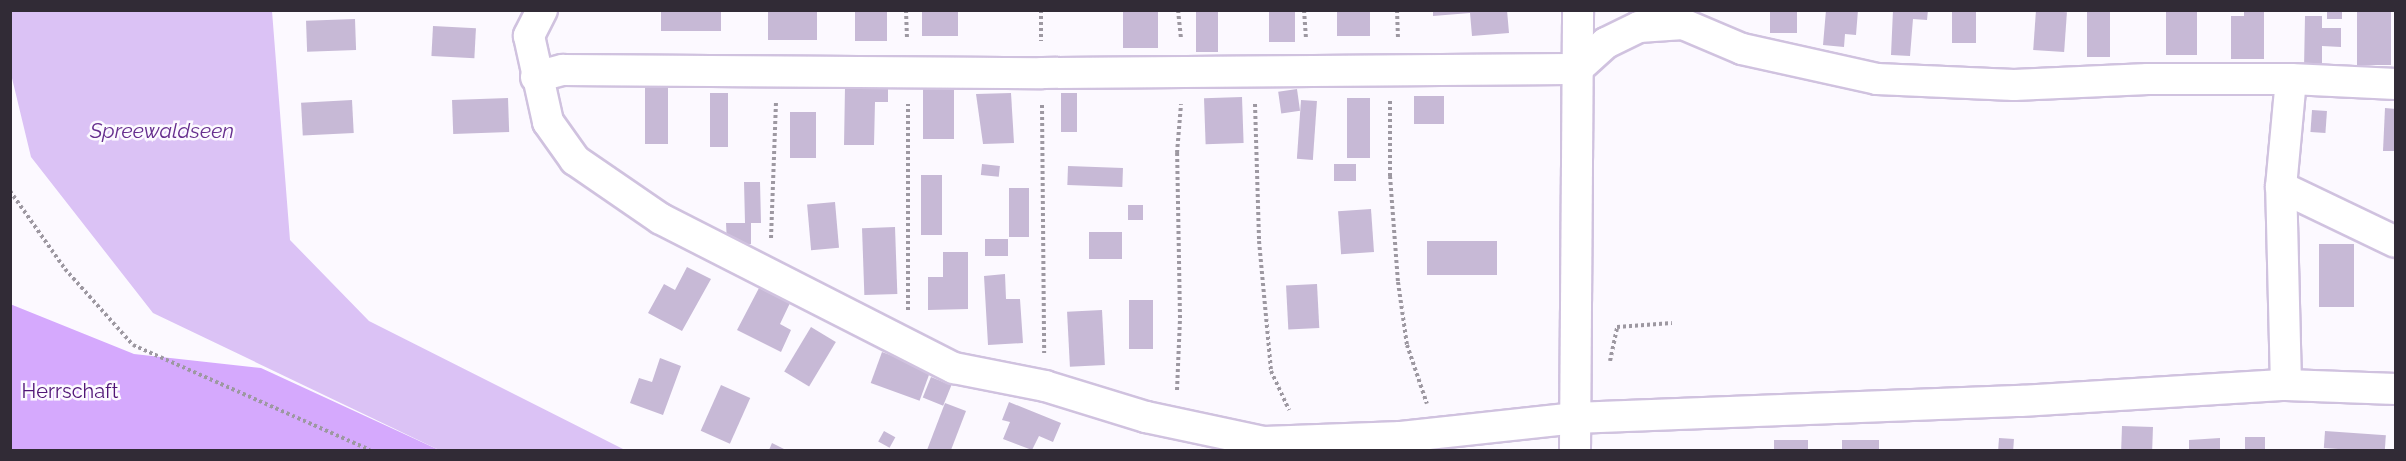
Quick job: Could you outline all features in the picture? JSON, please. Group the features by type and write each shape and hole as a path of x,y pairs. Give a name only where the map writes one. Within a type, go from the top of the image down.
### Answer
{"street":[{"path":"542,10 529,36 536,77 548,122 575,160 661,219 908,347 954,368 1044,386 1176,424 1264,442 1437,433 1575,418 2021,401 2286,385 2396,389"},
{"path":"1575,450 1578,10"},
{"path":"536,77 563,70 908,69 1042,73 1577,69 1606,43 1639,27 1675,17 1742,49 1877,79 2013,85 2148,79 2291,79 2396,84"},
{"path":"2286,385 2281,187 2291,79"},
{"path":"2281,187 2396,242"}],"path":[{"path":"908,69 908,347"},
{"path":"769,276 777,71"},
{"path":"1255,71 1259,241 1271,371 1303,440"},
{"path":"1390,71 1390,176 1398,282 1407,345 1437,433"},
{"path":"1176,424 1180,318 1177,153 1184,72"},
{"path":"1042,73 1044,386"},
{"path":"10,192 65,269 133,345 370,450"},
{"path":"1608,371 1617,327 1672,323"}],"green space":[{"name":"Herrschaft","path":"10,304 134,354 261,368 439,450 11,450"}],"water":[{"name":"Spreewaldseen","path":"10,11 272,11 290,240 369,321 625,450 439,450 153,313 31,157 11,74"}],"building":[{"path":"661,10 721,10 721,31 661,31"},
{"path":"768,10 817,10 817,40 768,40"},
{"path":"855,10 887,10 887,41 855,41"},
{"path":"922,10 958,10 958,36 922,36"},
{"path":"1123,10 1158,10 1158,48 1123,48"},
{"path":"1196,10 1218,10 1218,52 1196,52"},
{"path":"1269,10 1295,10 1295,42 1269,42"},
{"path":"1337,10 1370,10 1370,36 1337,36"},
{"path":"1433,10 1507,10 1509,33 1472,36 1470,13 1433,16"},
{"path":"1770,10 1797,10 1797,33 1770,33"},
{"path":"1826,10 1858,10 1856,35 1845,34 1844,47 1823,45"},
{"path":"1893,10 1928,10 1927,20 1913,19 1910,56 1891,55"},
{"path":"1952,10 1976,10 1976,43 1952,43"},
{"path":"2036,10 2067,12 2064,52 2033,50"},
{"path":"2087,10 2110,10 2110,57 2087,57"},
{"path":"2166,10 2197,10 2197,55 2166,55"},
{"path":"2244,10 2264,10 2264,59 2231,59 2231,16 2244,16"},
{"path":"2327,10 2342,10 2342,19 2327,19"},
{"path":"2357,10 2391,10 2391,65 2357,65"},
{"path":"2305,16 2322,16 2322,28 2341,28 2341,47 2322,46 2322,68 2304,68"},
{"path":"355,19 356,50 307,52 306,21"},
{"path":"433,26 476,28 474,58 431,56"},
{"path":"645,86 668,86 668,144 645,144"},
{"path":"845,87 888,87 888,102 875,102 874,145 844,145"},
{"path":"923,89 954,89 954,139 923,139"},
{"path":"1297,89 1300,111 1281,113 1278,92"},
{"path":"710,93 728,93 728,147 710,147"},
{"path":"1011,93 1014,143 983,144 976,94"},
{"path":"1061,93 1077,93 1077,132 1061,132"},
{"path":"1414,96 1444,96 1444,124 1414,124"},
{"path":"1242,97 1244,143 1206,144 1204,98"},
{"path":"508,98 509,132 453,134 452,100"},
{"path":"1347,98 1370,98 1370,158 1347,158"},
{"path":"352,100 354,133 303,136 301,103"},
{"path":"1301,100 1317,101 1313,160 1297,159"},
{"path":"2385,108 2396,109 2396,151 2383,151"},
{"path":"2312,110 2327,111 2325,133 2310,132"},
{"path":"790,112 816,112 816,158 790,158"},
{"path":"982,164 1000,166 999,177 981,175"},
{"path":"1334,164 1356,164 1356,181 1334,181"},
{"path":"1068,166 1123,168 1122,187 1067,185"},
{"path":"921,175 942,175 942,235 921,235"},
{"path":"744,182 760,182 761,223 751,223 751,244 727,244 726,223 745,223"},
{"path":"1009,188 1029,188 1029,237 1009,237"},
{"path":"835,202 839,248 811,250 807,204"},
{"path":"1128,205 1143,205 1143,220 1128,220"},
{"path":"1371,209 1374,252 1341,254 1338,211"},
{"path":"895,227 897,294 864,295 862,228"},
{"path":"1089,232 1122,232 1122,259 1089,259"},
{"path":"985,239 1008,239 1008,256 985,256"},
{"path":"1427,241 1497,241 1497,275 1427,275"},
{"path":"2319,244 2354,244 2354,307 2319,307"},
{"path":"943,252 968,252 968,309 928,310 928,277 943,277"},
{"path":"687,267 711,279 682,331 648,313 664,284 675,290"},
{"path":"1005,274 1006,299 1020,299 1023,343 988,345 984,276"},
{"path":"1317,284 1319,328 1288,330 1286,286"},
{"path":"759,288 790,303 780,324 791,330 781,352 737,330"},
{"path":"1129,300 1153,300 1153,349 1129,349"},
{"path":"1102,310 1105,365 1070,367 1067,312"},
{"path":"811,327 836,342 809,387 784,372"},
{"path":"882,352 931,370 920,401 871,383"},
{"path":"660,358 681,366 663,415 630,403 639,378 652,382"},
{"path":"931,377 951,385 943,406 923,397"},
{"path":"721,385 750,398 730,444 701,431"},
{"path":"1009,402 1061,423 1053,442 1039,436 1032,450 1003,439 1010,422 1002,420"},
{"path":"945,403 966,411 951,450 927,450"},
{"path":"2122,426 2153,427 2152,450 2121,450"},
{"path":"884,431 895,437 890,448 878,441"},
{"path":"2325,431 2386,435 2385,450 2324,448"},
{"path":"2245,437 2265,437 2265,450 2245,450"},
{"path":"1999,438 2014,439 2013,450 1998,450"},
{"path":"2220,438 2220,450 2189,450 2189,440"},
{"path":"1774,440 1808,440 1808,450 1774,450"},
{"path":"1842,440 1879,440 1879,450 1842,450"},
{"path":"772,443 786,450 769,450"}]}
